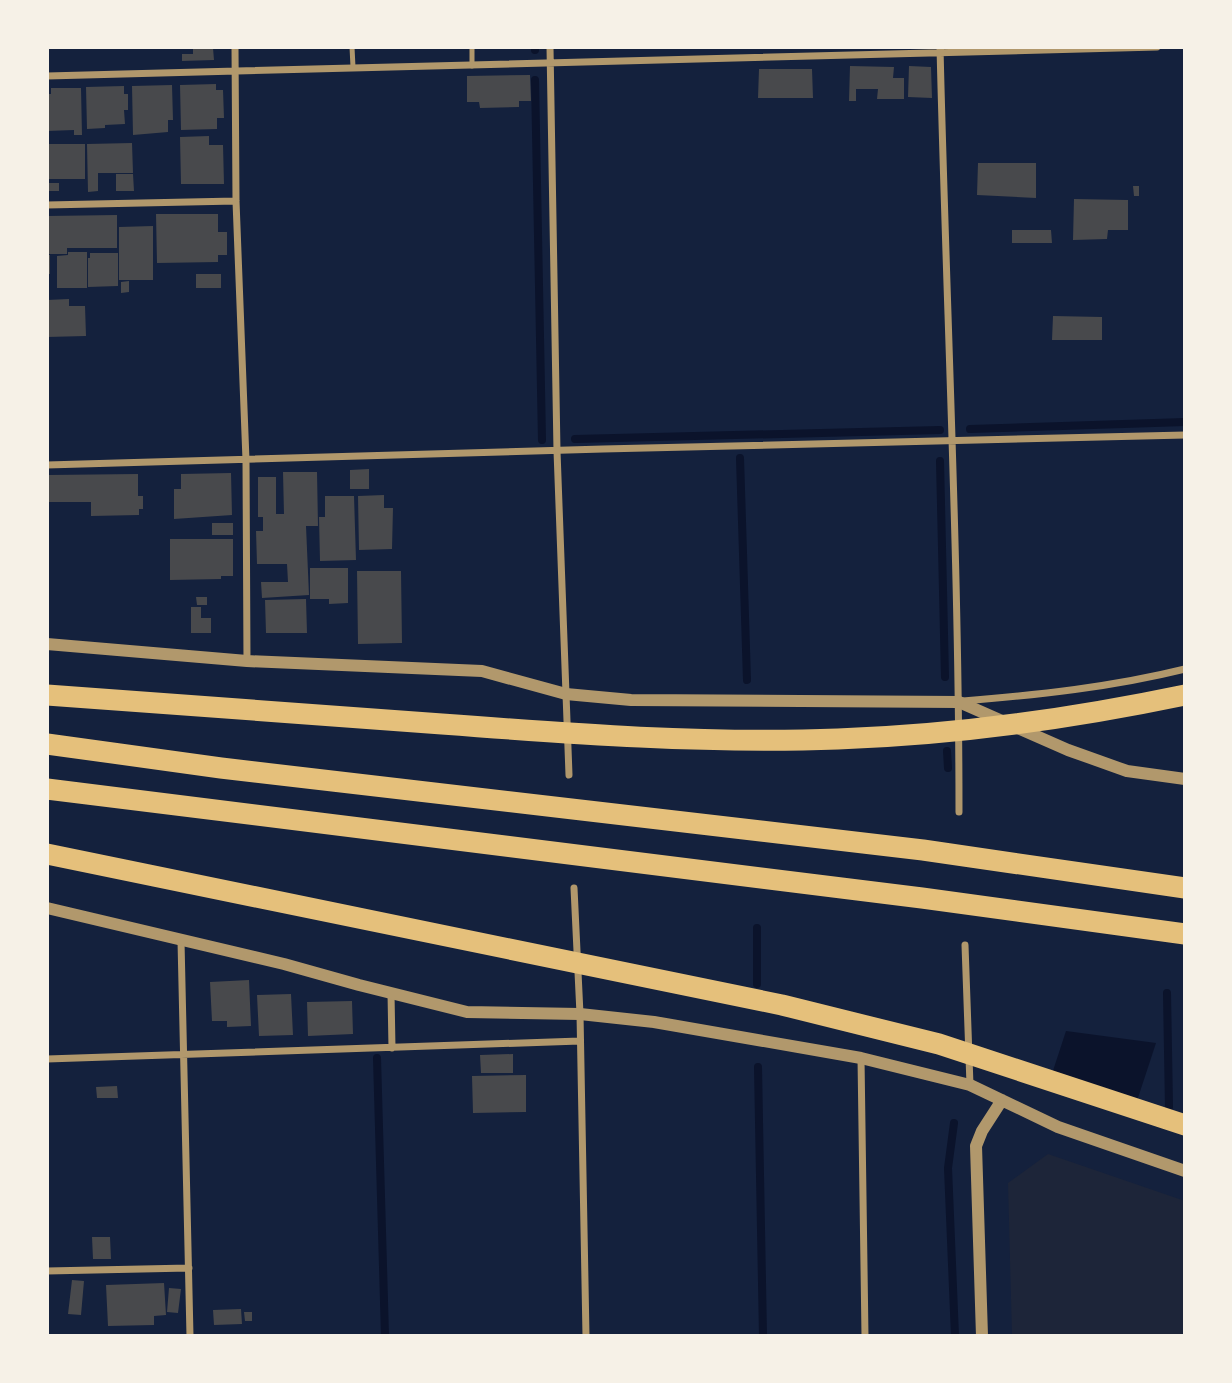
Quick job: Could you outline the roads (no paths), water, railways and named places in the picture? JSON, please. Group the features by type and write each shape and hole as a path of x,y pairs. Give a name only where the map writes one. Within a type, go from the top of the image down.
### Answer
{"highway":[{"path":"47,695 490,727 700,739 839,739 1046,722 1185,695"},
{"path":"47,744 235,770 923,850 1185,888"},
{"path":"47,789 922,898 1185,934"},
{"path":"47,854 782,1004 1012,1067 1185,1125"}],"street":[{"path":"234,47 236,201 246,460 247,661"},
{"path":"550,47 557,451 569,775"},
{"path":"47,76 550,64 940,50 1157,47"},
{"path":"940,50 953,441 959,812"},
{"path":"47,205 236,201"},
{"path":"47,465 1185,435"},
{"path":"47,644 247,661 482,671 566,694 631,700 959,702 1069,691 1143,680 1185,669"},
{"path":"959,702 1068,750 1116,767 1185,779"},
{"path":"574,888 580,1014 586,1336"},
{"path":"47,908 284,964 467,1012 580,1014 654,1022 861,1058 970,1085 1058,1127 1185,1171"},
{"path":"181,941 190,1336"},
{"path":"965,945 970,1085"},
{"path":"391,993 392,1048"},
{"path":"47,1059 580,1041"},
{"path":"861,1058 865,1336"},
{"path":"982,1336 976,1146 982,1131 1002,1100"},
{"path":"47,1272 189,1268"}],"lane":[{"path":"352,47 353,67"},
{"path":"472,47 472,66"}],"waterway":[{"path":"535,80 542,440"},
{"path":"970,429 1185,422"},
{"path":"575,439 940,430"},
{"path":"740,458 747,680"},
{"path":"940,461 945,677"},
{"path":"947,751 948,768"},
{"path":"757,928 757,984"},
{"path":"1167,993 1169,1107"},
{"path":"377,1058 385,1336"},
{"path":"758,1067 763,1336"},
{"path":"954,1123 948,1168 955,1336"}]}
